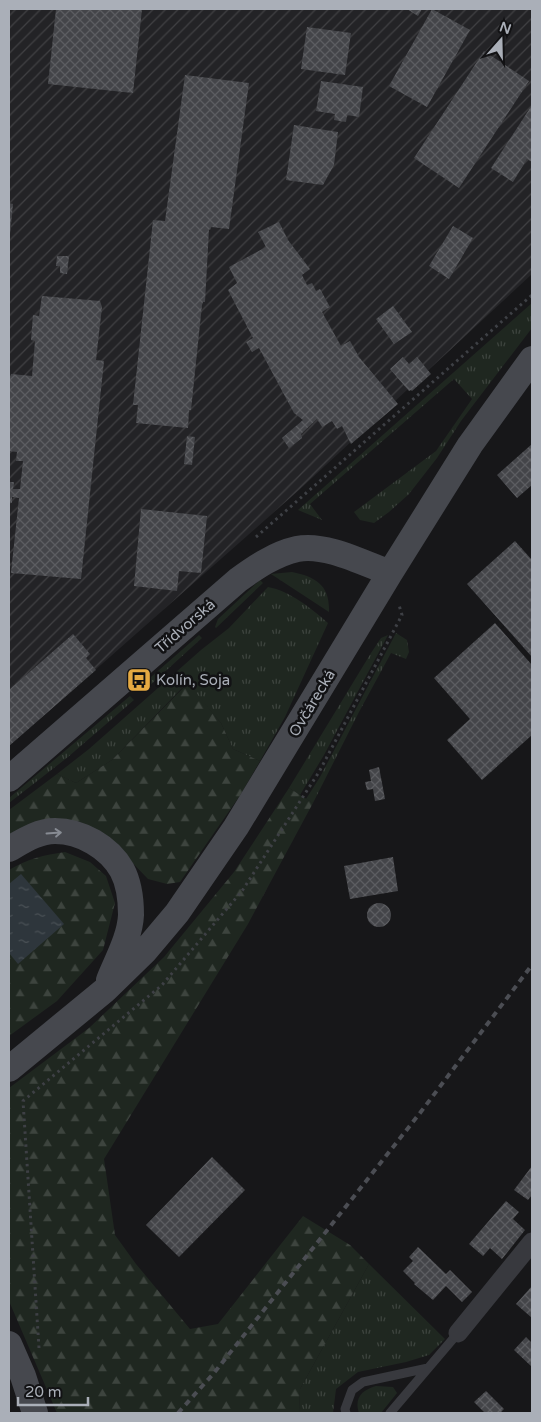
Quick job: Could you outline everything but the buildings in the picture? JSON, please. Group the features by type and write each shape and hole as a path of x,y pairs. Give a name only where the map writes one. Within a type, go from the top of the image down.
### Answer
{"main road":[{"name":"Ovčárecká","path":"9,1069 105,990 145,951 177,913 236,827 478,432 532,359"},
{"name":"Třídvorská","path":"9,779 231,586 258,566 279,555 298,549 316,549 337,553 390,573"},
{"path":"9,849 29,837 53,831 73,833 92,841 108,854 122,870 129,892 131,917 125,940 105,990"},
{"path":"9,1344 23,1376 35,1413"}],"street":[{"path":"458,1333 532,1242"}],"lane":[{"path":"390,1413 458,1333"},
{"path":"346,1413 345,1409 352,1390 363,1382 428,1368"}],"path":[{"path":"256,537 532,295"},
{"path":"39,1352 24,1101 162,985 242,891 318,772 402,615 390,573"}],"shaded area":[{"path":"9,9 532,9 532,274 299,490 9,746"}],"green space":[{"path":"532,303 532,328 461,421 437,458 409,494 389,512 374,523 360,520 354,512 436,451 472,399 454,379 310,504 322,520 298,510"},
{"path":"292,572 315,580 320,584 327,595 329,612 271,574"},
{"path":"260,580 263,583 216,628 218,619"},
{"path":"268,587 292,596 328,623 285,717 260,761 233,749 221,723 187,683 112,760 76,783 57,774 89,749 201,650 229,628"},
{"path":"396,633 407,640 409,652 406,659 391,653 313,803 306,799 320,777"},
{"path":"199,635 202,638 147,688 143,684"},
{"path":"388,635 324,755 300,795 289,788 371,653 381,638"},
{"path":"188,683 221,723 233,749 260,761 241,794 180,882 167,884 148,879 123,853 45,820 9,834 9,810 57,774 76,783 112,760"},
{"path":"130,696 134,700 68,757 9,803 9,798"},
{"path":"289,788 313,803 248,924 104,1159 115,1235 136,1264 190,1329 218,1324 303,1216 350,1245 369,1264 300,1389 299,1413 57,1413 9,1301 9,1088 89,1028 164,957 234,872"},
{"path":"65,852 90,862 106,876 115,903 103,950 57,1001 9,1036 9,870 36,858"},
{"path":"369,1264 445,1339 429,1355 358,1372 336,1389 333,1413 299,1413 300,1389"},
{"path":"376,1386 393,1387 397,1393 381,1413 359,1413 358,1399 360,1395"}],"water":[{"path":"21,874 64,924 18,964 9,953 9,884"}],"railway":[{"path":"178,1413 214,1373 420,1113 532,965"}],"place":[{"name":"Kolín, Soja","path":"139,680"}]}
